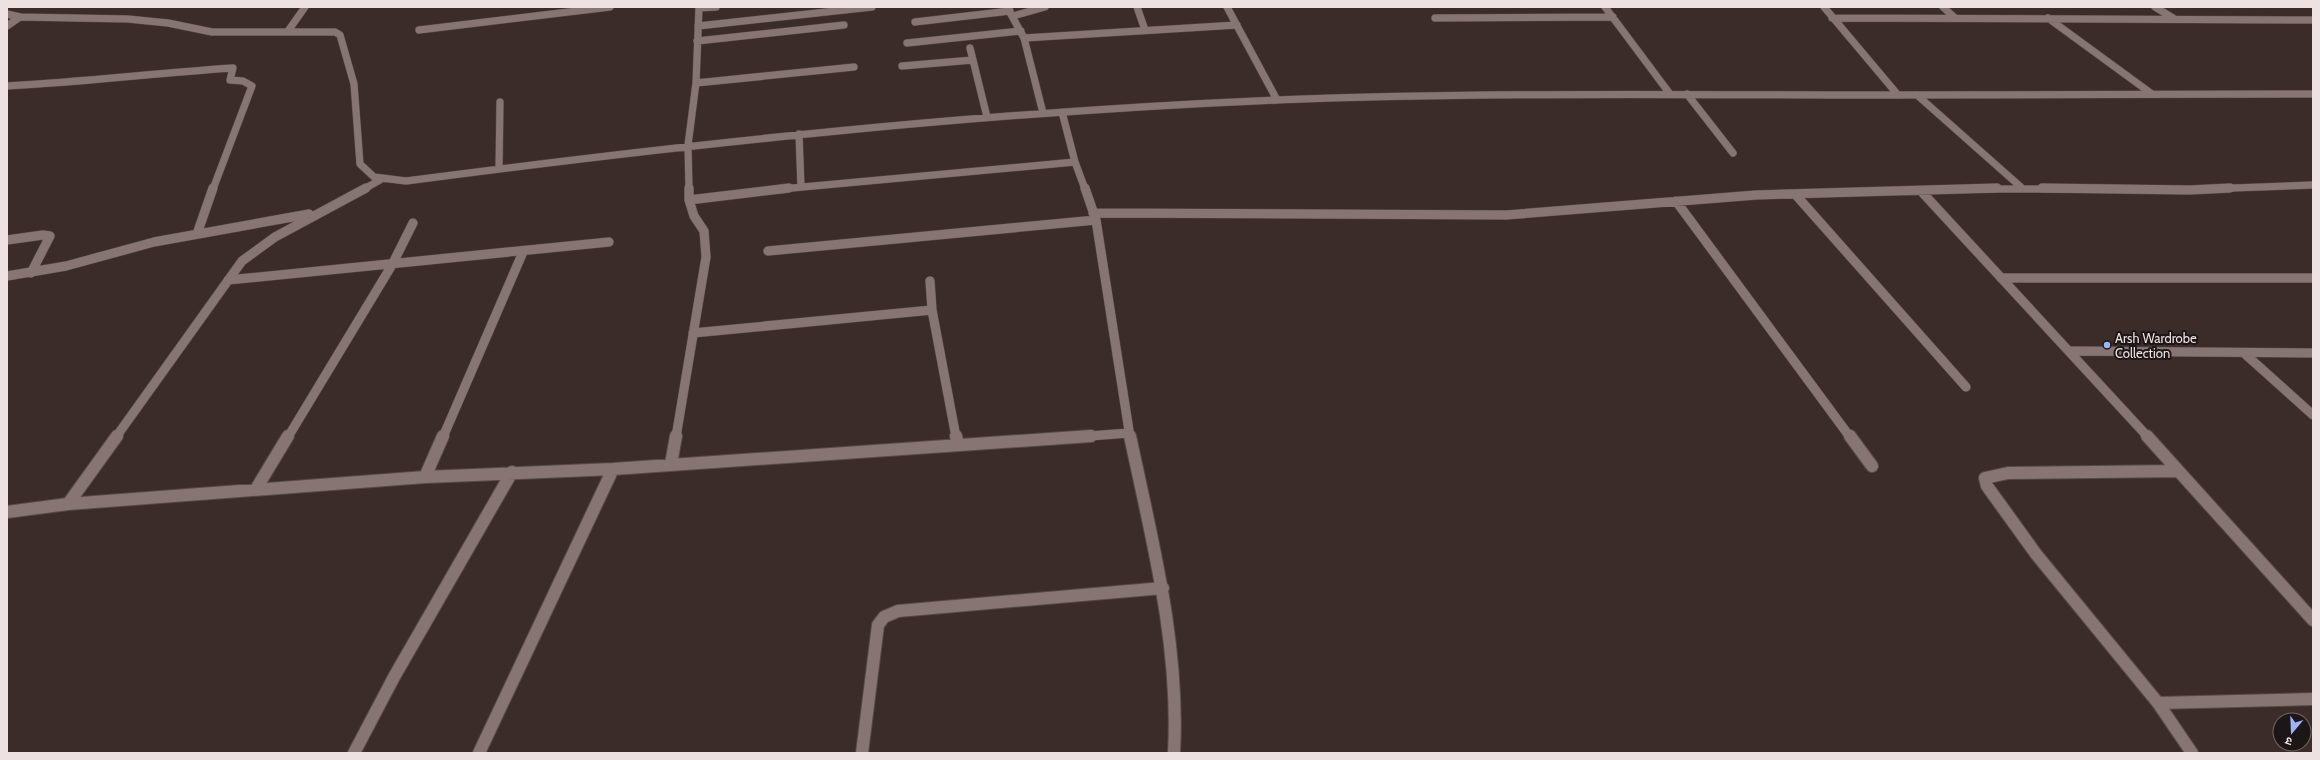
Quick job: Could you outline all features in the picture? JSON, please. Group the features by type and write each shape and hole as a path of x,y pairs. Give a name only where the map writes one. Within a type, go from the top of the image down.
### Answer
{"street":[{"path":"288,31 305,7"},
{"path":"419,30 610,7"},
{"path":"671,464 706,257 704,231 694,216 689,200 688,146 696,83 699,7 716,7"},
{"path":"698,26 872,7"},
{"path":"915,22 1045,7"},
{"path":"1137,7 1145,30"},
{"path":"1227,7 1277,100"},
{"path":"1605,7 1670,94"},
{"path":"1824,7 1898,95"},
{"path":"1943,7 1955,18"},
{"path":"2155,7 2173,18"},
{"path":"1010,12 1024,38 1043,113"},
{"path":"7,14 20,16 142,20 212,32 335,32 340,35 354,84 360,164 365,174 380,180 406,181 688,146 799,134 1043,113 1277,100 1481,94 2313,94"},
{"path":"7,26 20,16"},
{"path":"1435,18 1613,18"},
{"path":"1832,18 2173,18 2313,20"},
{"path":"2048,18 2152,94"},
{"path":"697,41 844,25"},
{"path":"1024,38 1238,25"},
{"path":"907,43 1021,31"},
{"path":"970,48 987,117"},
{"path":"902,66 973,60"},
{"path":"696,83 854,67"},
{"path":"7,86 66,83 150,73 232,68 230,80 243,81 252,86 227,149 197,234"},
{"path":"1687,94 1733,153"},
{"path":"1917,95 2022,188"},
{"path":"499,169 500,102"},
{"path":"1062,112 1075,162 1094,216 1129,433 1163,588 1176,718 1174,753"},
{"path":"799,134 801,187"},
{"path":"689,200 801,187 1075,162"},
{"path":"68,504 242,261 261,244 354,196 380,180"},
{"path":"768,250 1094,216 1506,215 1676,201 1795,194 2022,188 2190,190 2313,185"},
{"path":"1921,191 2071,351 2177,471 2313,620"},
{"path":"1795,194 1966,387"},
{"path":"1676,201 1872,466"},
{"path":"7,276 66,266 154,242 323,212"},
{"path":"256,489 392,265 413,223"},
{"path":"7,240 43,235 50,236 31,273"},
{"path":"228,280 523,252 609,242"},
{"path":"425,477 523,252"},
{"path":"2001,278 2313,278"},
{"path":"930,281 932,310 958,445"},
{"path":"693,333 932,310"},
{"path":"2071,351 2245,354 2313,353"},
{"path":"2245,354 2313,416"},
{"path":"7,512 15,509 68,504 425,477 512,472 613,469 1129,433"},
{"path":"479,753 613,469"},
{"path":"2177,471 2008,473 1985,478 1987,486 2036,554 2158,703 2192,753"},
{"path":"354,753 394,677 512,472"},
{"path":"862,753 878,625 884,617 898,611 1163,588"},
{"path":"2158,703 2313,699"}],"place":[{"name":"Arsh Wardrobe Collection","path":"2107,345"}]}
